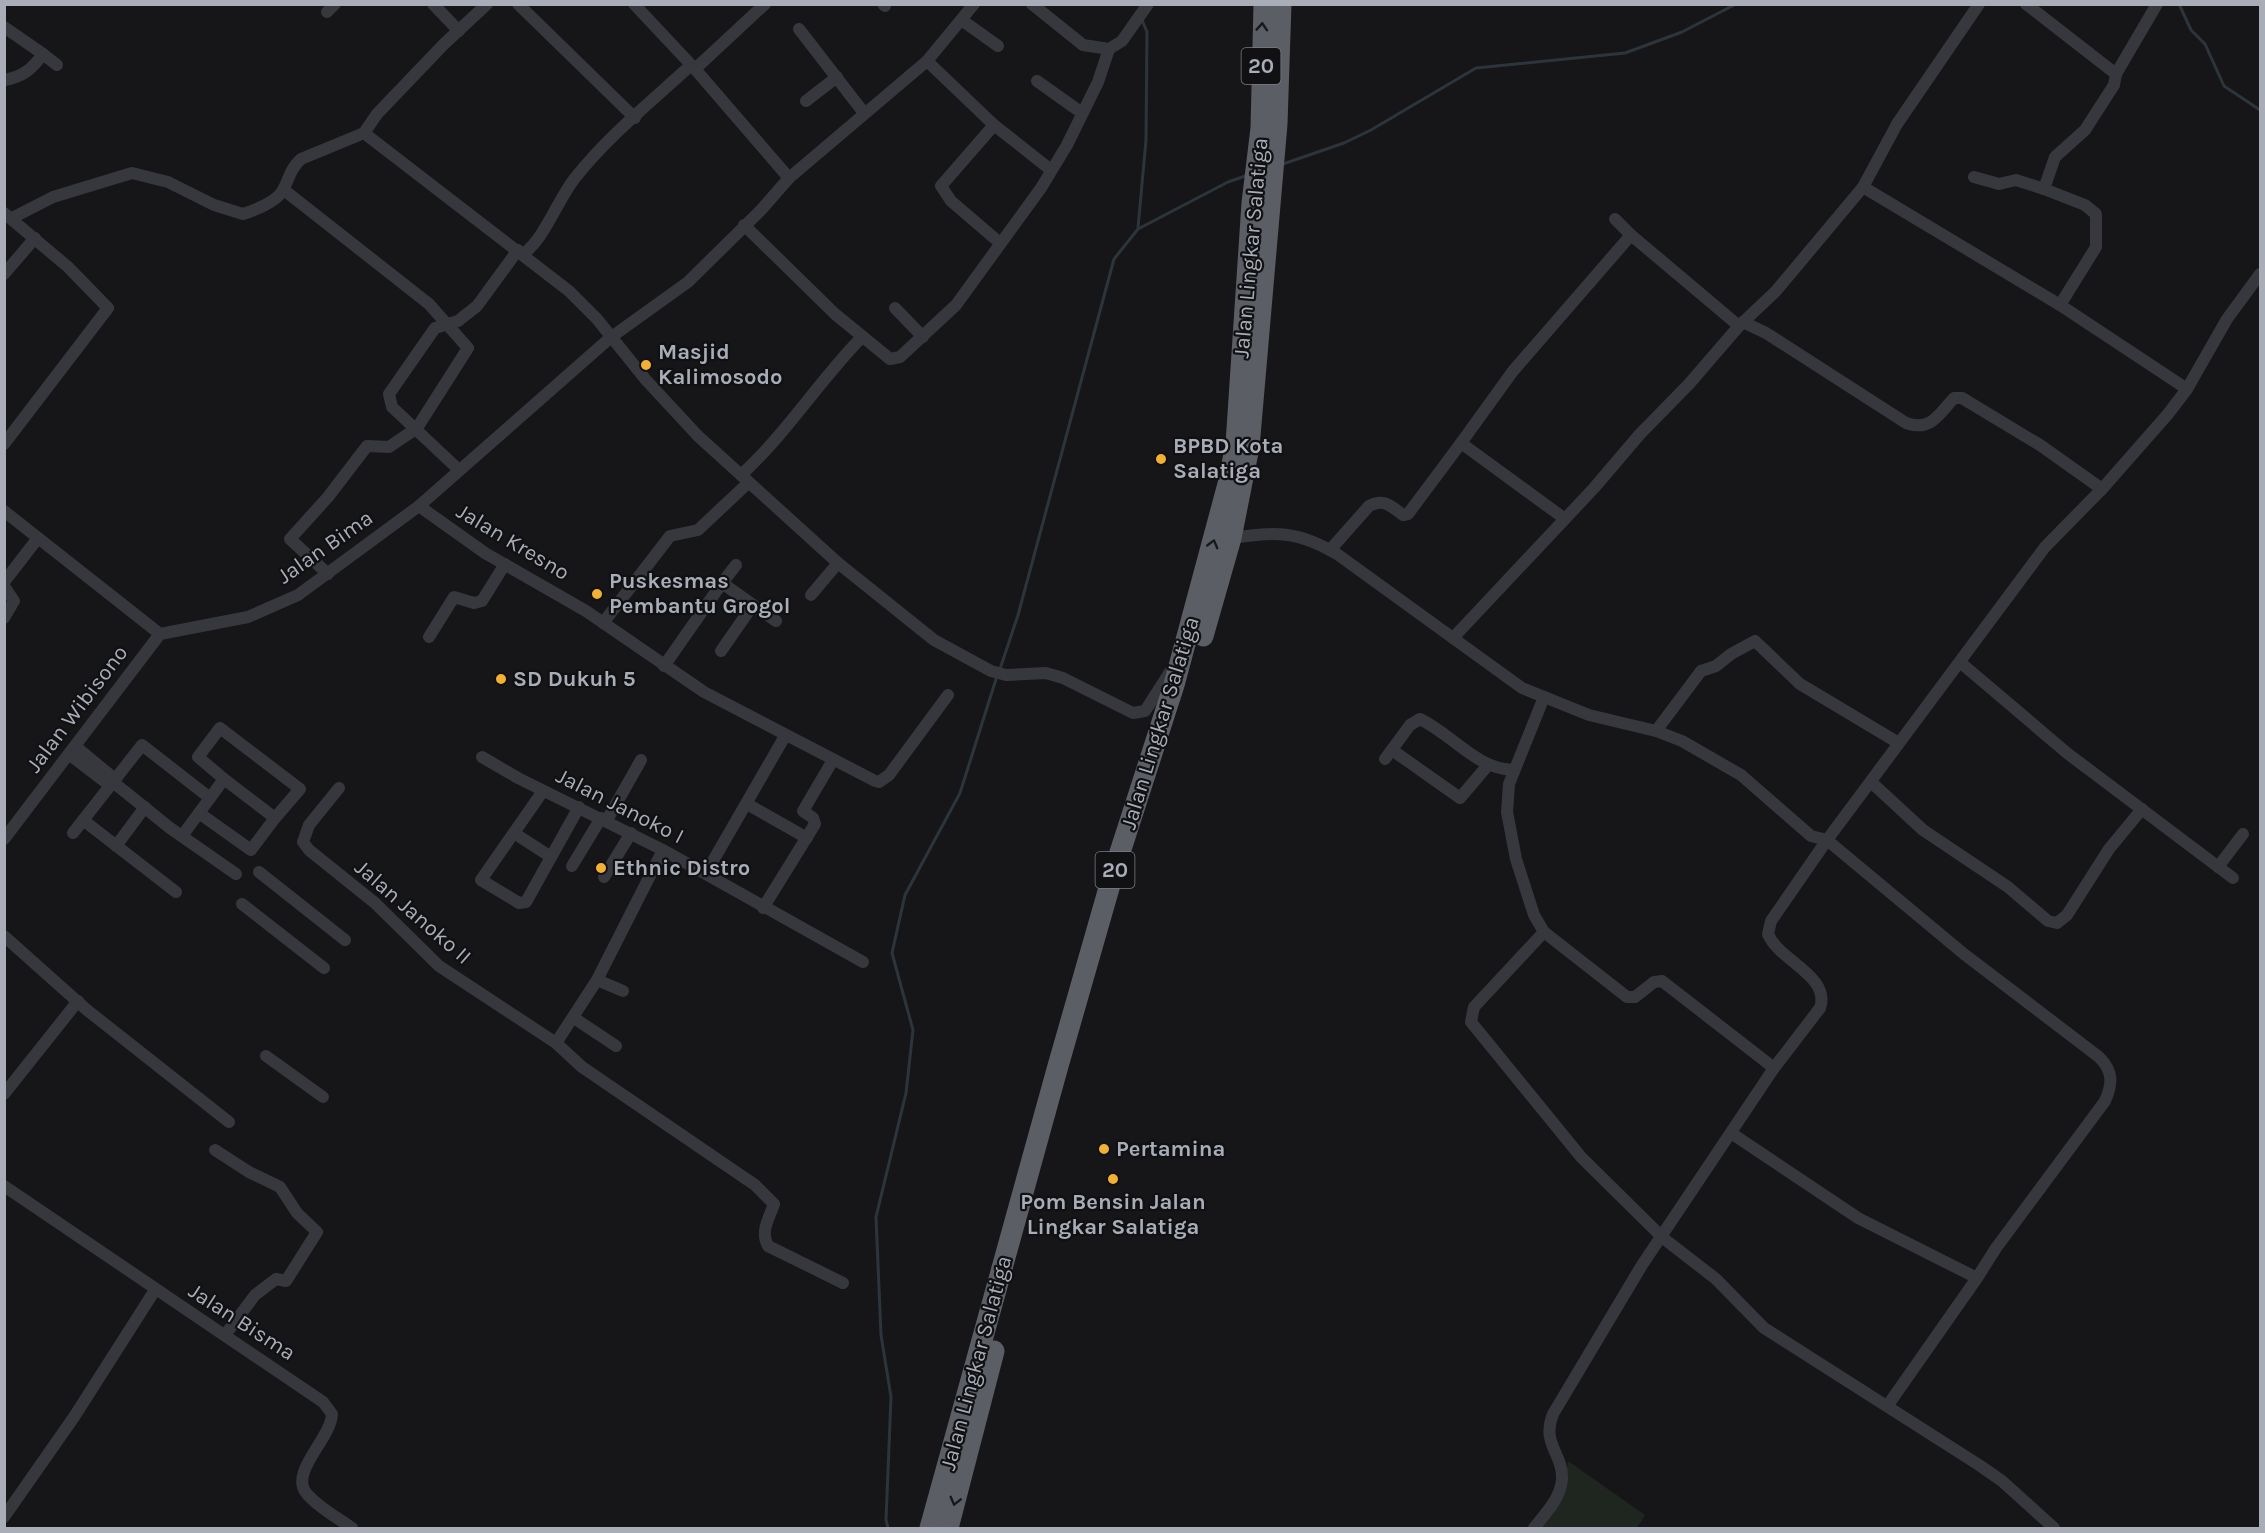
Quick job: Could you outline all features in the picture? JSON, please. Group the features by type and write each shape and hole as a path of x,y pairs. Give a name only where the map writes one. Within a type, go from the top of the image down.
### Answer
{"highway":[{"name":"Jalan Lingkar Salatiga","path":"1264,4 1269,126"},
{"name":"Jalan Lingkar Salatiga","path":"948,1528 993,1353 1211,579 1236,444 1281,4"},
{"name":"Jalan Lingkar Salatiga","path":"1211,579 1231,538 1250,447 1261,203"},
{"name":"Jalan Lingkar Salatiga","path":"930,1528 1113,874 1195,639"}],"street":[{"path":"433,4 459,31"},
{"path":"4,444 108,308 82,280 8,215 53,197 132,173 168,182 214,204 243,214 268,203 284,190 293,166 302,159 364,133 377,114 487,4"},
{"path":"518,4 635,118"},
{"path":"634,4 693,67 789,178"},
{"name":"Jalan Bima","path":"160,634 248,617 298,595 419,506 610,338 688,282 789,178 927,61 963,21 974,4"},
{"path":"1032,4 1083,45 1109,49"},
{"path":"744,225 861,338 890,359 906,354 978,277 1051,170 1098,82 1109,49 1122,40 1148,4"},
{"path":"1453,638 1565,519 1741,324 1776,291 1863,187 1897,124 1979,4"},
{"path":"2026,4 2116,74"},
{"path":"2044,189 2055,157 2085,130 2114,85 2116,74 2157,4"},
{"path":"459,470 417,428 392,407 389,394 430,333 439,324 458,321 477,306 520,252 531,249 574,179 635,118 762,6"},
{"path":"963,21 998,46"},
{"path":"4,27 57,65"},
{"path":"799,29 864,113"},
{"path":"4,80 28,72 43,54"},
{"path":"927,61 994,125 1051,170"},
{"path":"806,101 837,77"},
{"path":"1037,81 1082,113"},
{"path":"994,125 940,186 951,201 1000,243"},
{"path":"364,133 569,291 597,319 610,338 672,409 745,479 838,563 934,640 990,671 1006,675 1046,673 1063,678 1133,713 1145,711 1152,703 1195,639"},
{"path":"1974,177 1999,184 2016,180 2092,209 2098,223 2096,247 2060,305"},
{"path":"1863,187 2060,305 2187,389"},
{"path":"284,190 429,304 466,343 467,353 417,428 389,447 367,446 328,496 290,539 328,574"},
{"path":"1615,219 1631,235 1741,324 1766,333 1906,423 1922,427 1931,423 1954,398 1962,398 2040,445 2102,489"},
{"path":"1330,550 1369,506 1377,502 1393,506 1403,515 1408,514 1513,371 1631,235"},
{"path":"4,274 35,238"},
{"path":"1534,1528 1555,1501 1562,1478 1548,1435 1553,1414 1642,1265 1663,1238 1774,1068 1815,1017 1822,1000 1820,987 1774,946 1768,934 1768,928 1897,742 1961,663 2045,547 2102,489 2187,389 2227,319 2260,274"},
{"path":"896,308 923,337"},
{"path":"603,623 670,536 698,530 745,479 810,394 861,338"},
{"path":"1461,443 1565,519"},
{"name":"Jalan Kresno","path":"419,506 457,535 586,611 704,692 875,781 885,779 948,695"},
{"path":"4,511 160,634"},
{"path":"1231,538 1293,534 1312,540 1330,550 1453,638 1502,676 1544,698 1589,715 1656,731 1682,741 1719,761 1761,790 1811,836 1827,840 1964,954 2099,1057 2110,1072 2110,1090 2100,1108 1996,1248 1888,1405"},
{"path":"4,618 12,609 14,601 4,584 38,538"},
{"path":"811,595 838,563"},
{"path":"429,637 454,597 474,603 482,601 505,564"},
{"path":"664,666 736,565"},
{"path":"722,583 776,621"},
{"path":"721,651 753,605"},
{"name":"Jalan Wibisono","path":"6,832 73,751 160,634"},
{"path":"1656,731 1701,671 1716,666 1737,650 1755,641 1800,684 1897,742"},
{"path":"1961,663 2067,753 2233,878"},
{"path":"1544,698 1513,770 1507,797 1510,834 1526,892 1534,915 1544,932 1630,998 1635,998 1657,981 1665,983 1774,1068"},
{"path":"1488,765 1460,798 1388,754 1410,725 1420,719 1488,765 1513,770"},
{"path":"199,813 251,850 300,789 220,728 198,757 275,818"},
{"path":"706,873 785,735"},
{"path":"73,833 142,745 210,798"},
{"path":"73,751 110,775 113,783 236,874"},
{"name":"Jalan Janoko I","path":"482,757 543,791 604,819 706,873 763,908 863,962"},
{"path":"572,866 641,760"},
{"path":"763,908 807,838 815,821 803,811 833,760"},
{"path":"182,836 225,779"},
{"path":"1871,782 1923,830 2008,887 2048,921 2057,923 2067,915 2109,849 2142,809"},
{"name":"Jalan Janoko II","path":"339,788 305,831 303,837 305,846 375,903 439,966 556,1043 582,1067 755,1185 772,1199 774,1204 764,1229 764,1238 768,1246 843,1283"},
{"path":"543,791 481,880 523,904 579,807"},
{"path":"747,804 807,838"},
{"path":"116,846 145,807"},
{"path":"83,820 176,892"},
{"path":"514,833 551,857"},
{"path":"604,877 631,833"},
{"path":"2218,867 2243,834"},
{"path":"556,1043 597,980 663,850"},
{"path":"259,872 345,940"},
{"path":"242,904 324,968"},
{"path":"1544,932 1474,1007 1471,1017 1473,1027 1581,1157 1663,1238 1716,1279 1764,1328 1888,1405 2002,1481 2054,1528"},
{"path":"6,940 229,1122"},
{"path":"597,980 623,991"},
{"path":"4,1094 78,1001"},
{"path":"574,1018 616,1046"},
{"path":"266,1056 323,1098"},
{"path":"1731,1133 1858,1218 1977,1278"},
{"path":"215,1149 249,1172 280,1187 297,1213 317,1232 286,1281 276,1280 255,1295 225,1335"},
{"name":"Jalan Bisma","path":"4,1186 330,1408 332,1414 330,1428 307,1464 302,1477 302,1486 309,1497 352,1528"},
{"path":"4,1517 74,1417 155,1290"}],"shaded area":[{"path":"1568,1461 1645,1515 1637,1528 1537,1528 1562,1494"}],"waterway":[{"path":"1283,164 1344,143 1371,130 1476,68 1625,53 1682,32 1736,4"},
{"path":"2179,4 2191,30 2205,44 2224,86 2260,110"},
{"path":"1138,228 1146,140 1147,32 1142,20"},
{"path":"1000,669 1018,615 1114,259 1138,229 1228,182 1248,175"},
{"path":"888,1528 886,1520 891,1397 881,1335 876,1217 906,1093 913,1030 892,953 905,895 960,793 997,676"}],"place":[{"name":"Masjid Kalimosodo","path":"646,365"},
{"name":"BPBD Kota Salatiga","path":"1161,459"},
{"name":"Puskesmas Pembantu Grogol","path":"597,594"},
{"name":"SD Dukuh 5","path":"501,679"},
{"name":"Ethnic Distro","path":"601,868"},
{"name":"Pertamina","path":"1104,1149"},
{"name":"Pom Bensin Jalan Lingkar Salatiga","path":"1113,1179"}]}
